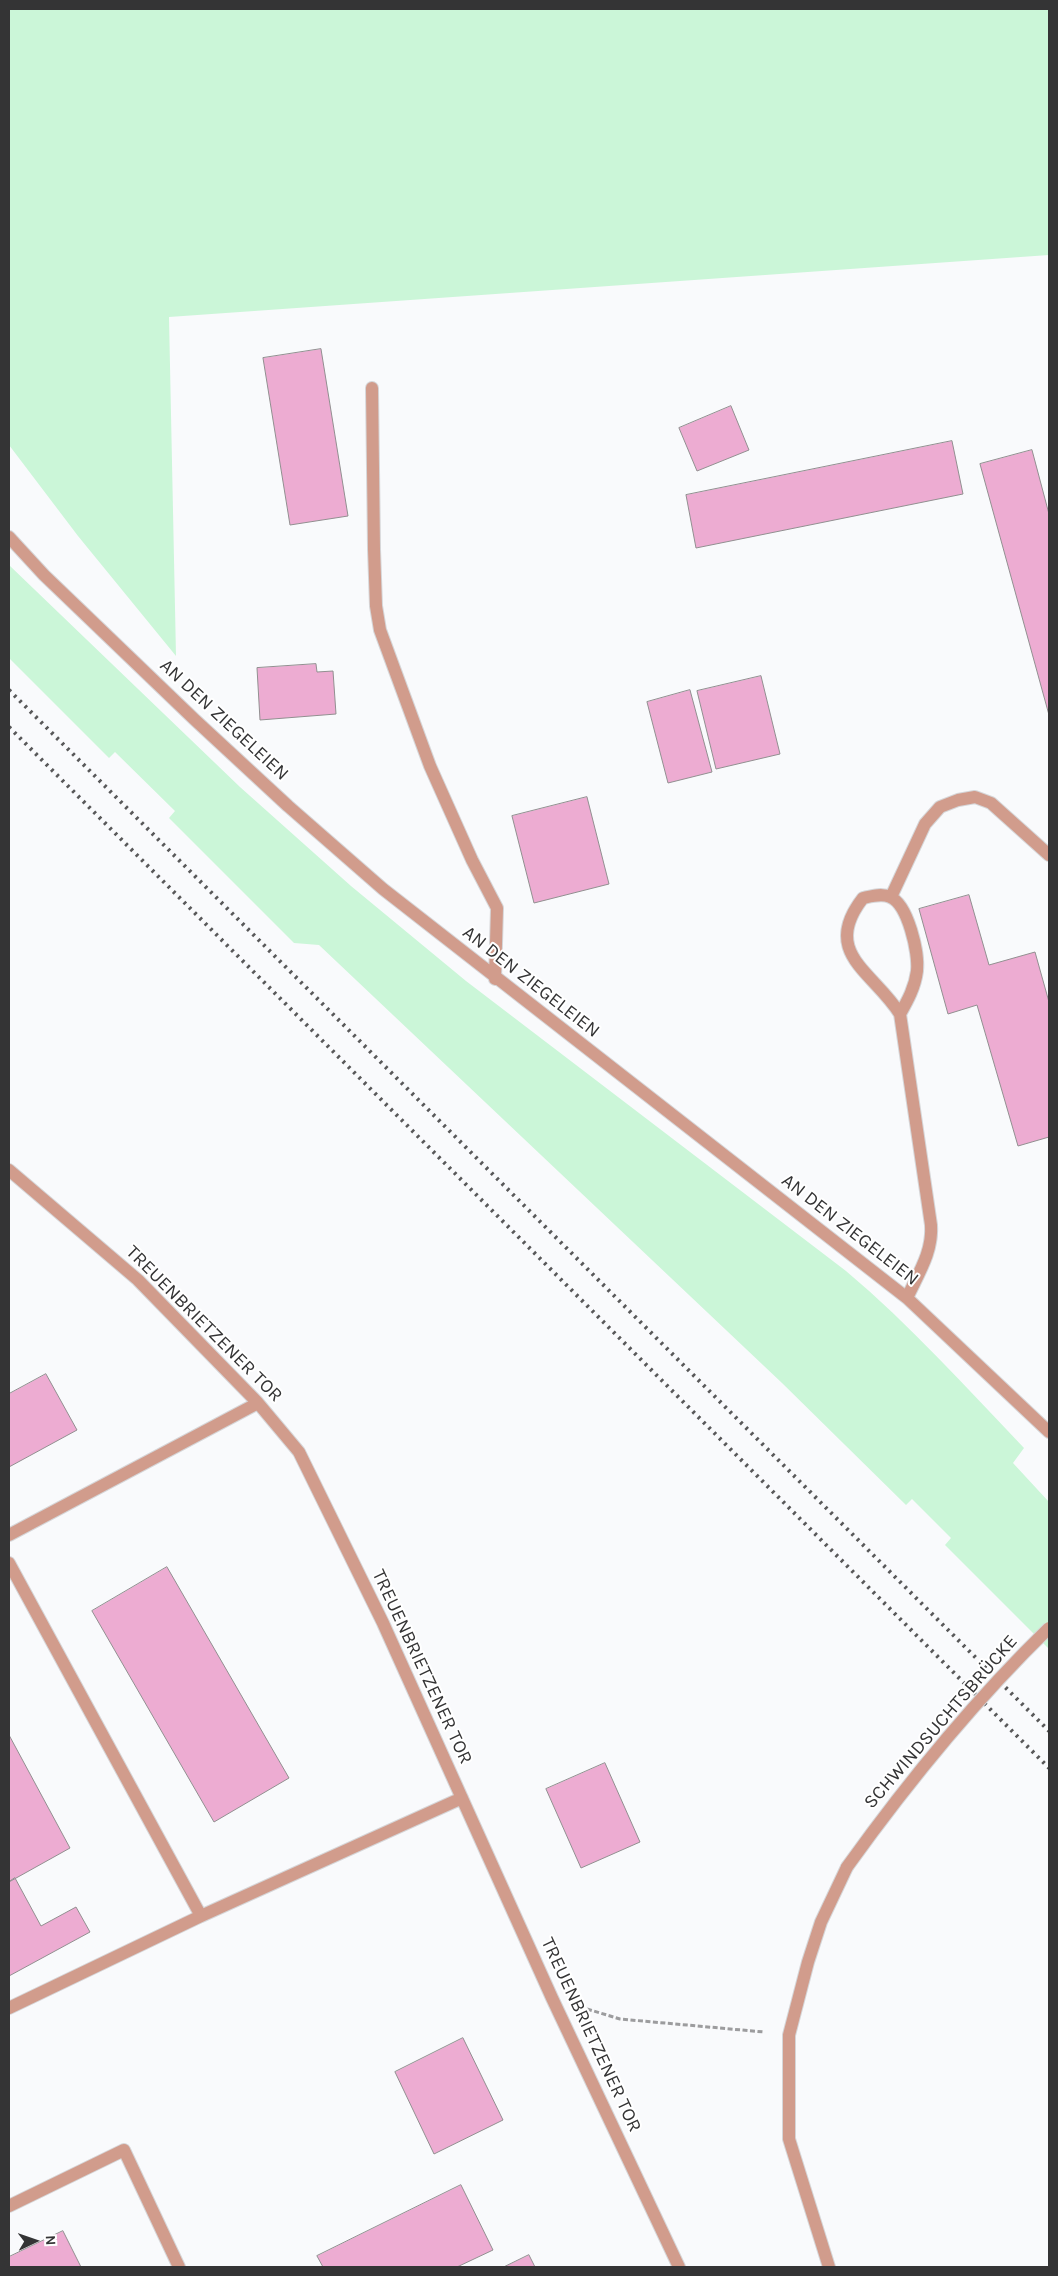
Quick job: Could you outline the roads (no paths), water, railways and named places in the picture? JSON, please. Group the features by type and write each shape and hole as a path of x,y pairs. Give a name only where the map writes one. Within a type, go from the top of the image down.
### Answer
{"street":[{"path":"372,388 374,548 376,606 380,630 430,766 472,860 497,908 495,979"},
{"name":"AN DEN ZIEGELEIEN","path":"9,537 58,588 288,806 383,889 495,979 906,1298 1049,1432"},
{"path":"890,897 925,824 940,807 958,800 975,797 992,802 1049,855"},
{"path":"900,1014 913,989 917,969 914,941 900,905 890,897 877,895 863,898 854,910 846,937 848,951 858,966 892,1000 900,1014 932,1240 930,1250 906,1298"},
{"name":"TREUENBRIETZENER TOR","path":"9,1170 138,1280 258,1403 299,1452 383,1623 552,1998 679,2267"},
{"path":"9,1535 258,1403"},
{"path":"9,1563 200,1916"},
{"name":"SCHWINDSUCHTSBRÜCKE","path":"829,2267 789,2139 789,2035 808,1962 821,1922 847,1867 890,1807 926,1761 1005,1672 1049,1628"},
{"path":"9,2008 200,1916 462,1798"},
{"path":"9,2206 124,2150 179,2267"}],"railway":[{"path":"9,690 1049,1731"},
{"path":"9,727 1049,1768"}]}
